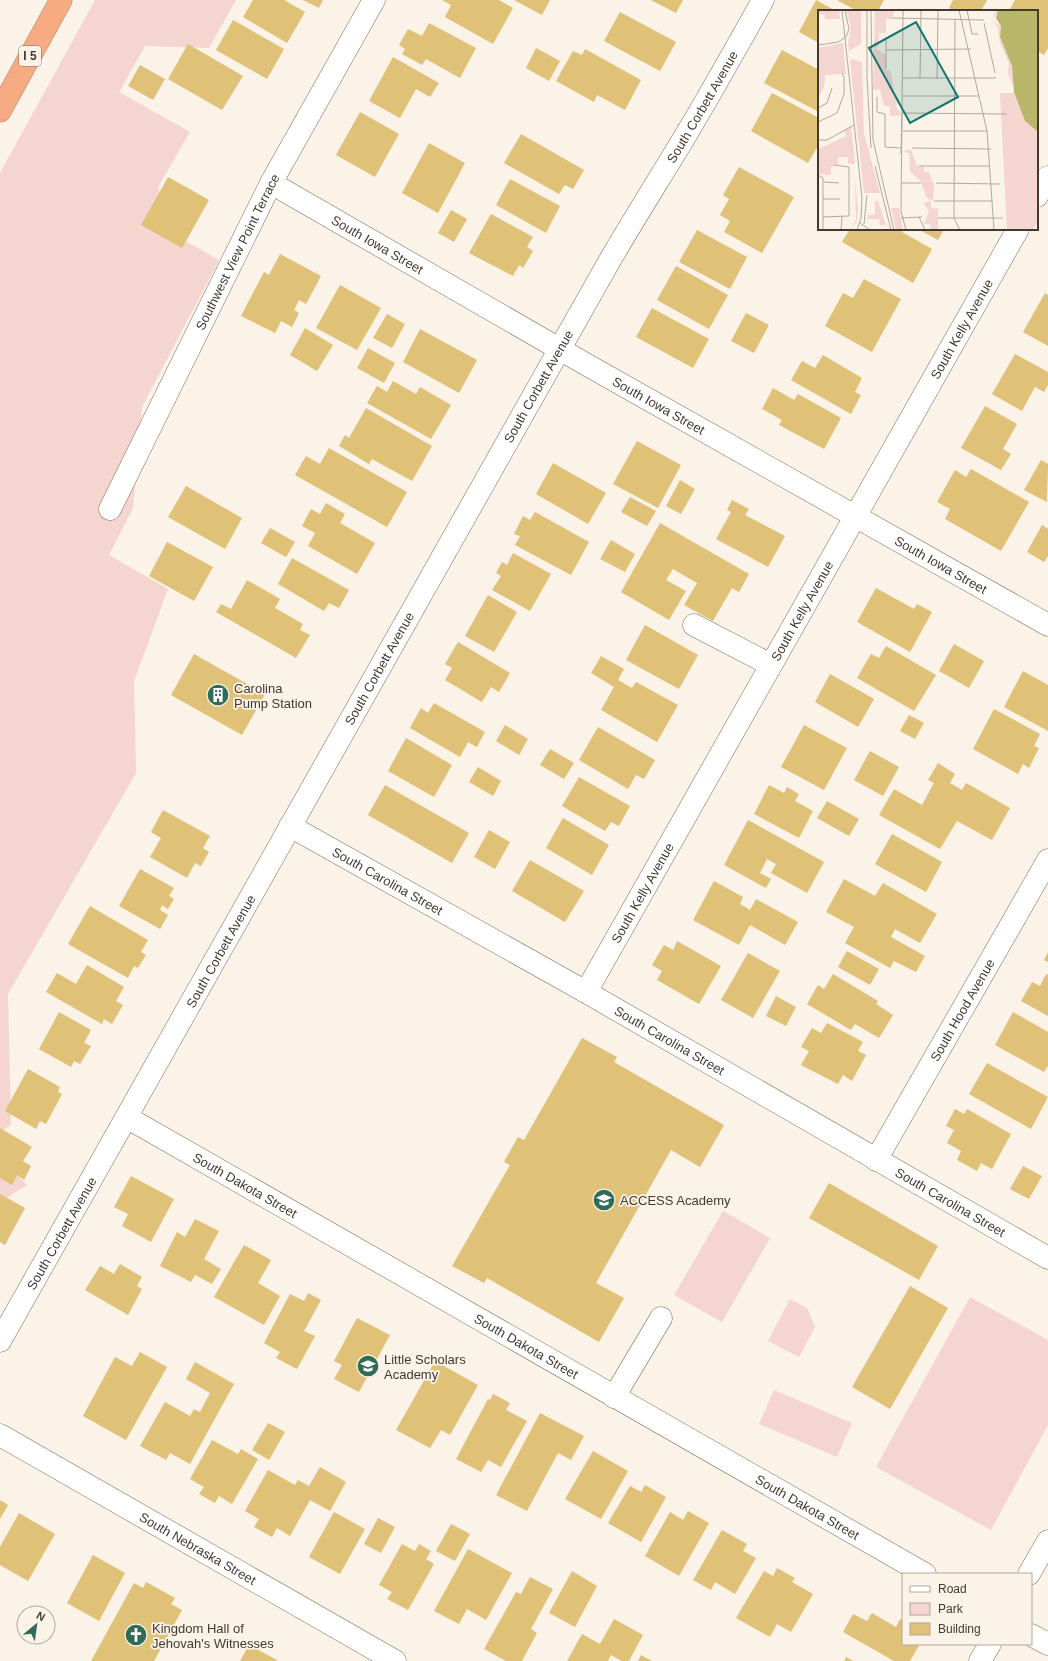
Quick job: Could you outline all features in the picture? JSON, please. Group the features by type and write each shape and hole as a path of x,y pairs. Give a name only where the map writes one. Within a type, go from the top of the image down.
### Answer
{"highway":[{"name":"I 5","path":"0,111 61,0"}],"street":[{"name":"Southwest View Point Terrace","path":"110,509 271,183 374,0"},
{"name":"South Corbett Avenue","path":"0,1341 128,1118 207,973 560,349 763,0"},
{"path":"1038,194 1048,177"},
{"name":"South Iowa Street","path":"271,183 560,349 1048,625"},
{"name":"South Kelly Avenue","path":"586,992 1017,230"},
{"path":"694,625 771,665"},
{"name":"South Carolina Street","path":"290,826 586,992 1048,1258"},
{"name":"South Hood Avenue","path":"876,1160 1048,860"},
{"name":"South Dakota Street","path":"128,1118 923,1573"},
{"path":"614,1396 661,1318"},
{"name":"South Nebraska Street","path":"0,1435 395,1661"},
{"path":"1030,1573 1048,1540"},
{"path":"1032,1635 1048,1644"},
{"path":"980,1661 989,1645"}],"green space":[{"path":"95,0 236,0 209,48 145,46 119,92 190,132 158,187 175,235 219,260 142,407 133,508 109,555 168,589 134,681 136,773 8,994 11,1125 0,1132 0,173"},
{"path":"0,1158 27,1185 0,1202"},
{"path":"723,1211 770,1238 722,1322 674,1295"},
{"path":"970,1297 1048,1340 1048,1425 991,1530 876,1467"},
{"path":"790,1299 807,1308 815,1327 799,1357 768,1341"},
{"path":"774,1390 852,1423 837,1457 759,1424"}],"building":[{"path":"253,0 284,0 305,12 287,43 243,17"},
{"path":"303,0 323,0 319,8"},
{"path":"442,0 499,0 513,8 493,44 445,17 451,5"},
{"path":"514,0 550,0 542,15"},
{"path":"651,0 683,0 676,13"},
{"path":"816,0 834,10 818,10 818,42 799,32"},
{"path":"837,0 884,0 879,10 855,10"},
{"path":"953,0 987,0 982,10 953,10 949,8"},
{"path":"1015,0 1048,0 1048,48 1044,55 1038,52 1038,10 1010,10"},
{"path":"620,12 676,42 660,71 604,41"},
{"path":"233,20 284,49 267,79 216,50"},
{"path":"429,23 476,48 460,78 426,59 422,65 402,54 405,49 399,45 408,29 422,36"},
{"path":"188,44 243,76 222,110 168,79"},
{"path":"536,48 560,61 549,81 526,68"},
{"path":"585,49 641,80 625,110 597,95 594,102 556,81 573,51 582,55"},
{"path":"782,50 818,69 818,110 817,111 764,83"},
{"path":"393,57 439,83 430,97 416,89 400,118 369,101"},
{"path":"140,65 165,79 153,100 128,86"},
{"path":"772,93 818,117 818,146 808,163 751,131"},
{"path":"360,112 399,134 375,177 336,155"},
{"path":"521,134 584,170 573,189 565,185 559,194 504,163"},
{"path":"429,143 465,163 438,213 402,193"},
{"path":"739,167 794,197 762,253 724,232 730,221 720,215 729,199 723,195"},
{"path":"168,177 209,200 182,248 141,225"},
{"path":"510,179 560,206 546,233 496,205"},
{"path":"451,210 467,219 454,242 438,233"},
{"path":"491,214 533,237 527,247 533,251 523,268 519,265 513,276 469,253"},
{"path":"697,230 747,257 730,289 679,262"},
{"path":"849,230 903,230 902,232 932,249 913,283 842,242"},
{"path":"920,230 943,230 938,240"},
{"path":"280,254 321,276 306,304 299,300 294,310 299,313 292,327 281,321 275,333 241,316 264,272 269,275"},
{"path":"676,266 728,295 709,329 657,300"},
{"path":"864,279 901,299 872,352 825,326 843,293 853,298"},
{"path":"340,285 381,308 357,350 316,328"},
{"path":"1045,293 1048,295 1048,346 1023,332"},
{"path":"652,308 709,339 693,368 636,337"},
{"path":"746,313 769,325 754,353 731,341"},
{"path":"387,314 405,324 392,348 373,338"},
{"path":"305,328 333,345 317,371 290,355"},
{"path":"420,329 477,360 459,393 403,362"},
{"path":"368,348 395,363 384,383 357,368"},
{"path":"1015,354 1048,372 1048,385 1044,392 1035,387 1022,411 992,394"},
{"path":"823,355 862,378 855,392 861,395 851,414 791,380 802,361 815,368"},
{"path":"393,381 416,394 420,387 451,405 431,439 367,403 377,386 387,392"},
{"path":"773,388 794,400 798,394 841,418 824,449 779,425 782,420 762,409"},
{"path":"985,406 1017,424 1003,449 1011,454 1001,470 961,448"},
{"path":"366,408 432,446 412,481 372,459 369,464 339,446 345,435 349,438"},
{"path":"637,441 681,465 658,508 613,484"},
{"path":"329,448 407,492 387,527 295,475 306,456 320,464"},
{"path":"1041,460 1048,464 1047,502 1024,490"},
{"path":"553,463 606,493 588,524 536,494"},
{"path":"971,469 1029,502 1001,551 945,519 950,509 937,502 955,470 966,477"},
{"path":"680,480 695,489 681,514 666,506"},
{"path":"186,486 242,518 225,549 168,517"},
{"path":"630,497 656,511 647,526 621,512"},
{"path":"732,500 749,509 745,515 785,536 768,567 716,539 731,512 727,510"},
{"path":"326,503 345,514 340,523 375,543 357,574 308,546 315,533 302,526 311,509 320,514"},
{"path":"535,512 589,542 571,575 515,545 520,536 514,534 523,516 530,520"},
{"path":"660,523 749,574 739,592 732,588 713,621 684,605 697,583 673,569 666,580 686,591 669,620 621,592"},
{"path":"1042,525 1048,529 1048,556 1044,562 1027,552"},
{"path":"270,528 295,542 286,557 261,543"},
{"path":"611,540 635,554 625,572 600,559"},
{"path":"167,542 213,567 194,601 149,576"},
{"path":"513,553 551,574 530,611 492,590 501,576 496,573 502,562 507,565"},
{"path":"292,558 349,590 339,608 329,603 324,611 278,584"},
{"path":"247,580 280,599 275,608 303,624 300,630 310,635 296,658 216,612 221,604 231,609"},
{"path":"876,588 914,609 917,604 932,612 910,652 857,622"},
{"path":"488,595 517,612 494,652 465,636"},
{"path":"645,625 698,655 679,689 626,660"},
{"path":"458,642 510,673 499,692 491,687 482,702 445,680 452,668 445,664"},
{"path":"954,644 984,661 969,688 939,671"},
{"path":"886,646 936,675 914,711 857,678 871,654 879,658"},
{"name":"Carolina Pump Station","path":"194,654 265,694 242,735 171,695"},
{"path":"601,656 624,669 618,680 632,688 636,682 678,705 657,742 601,710 614,687 591,673"},
{"path":"1023,671 1048,685 1048,731 1004,707"},
{"path":"830,674 874,699 858,727 815,702"},
{"path":"434,703 485,732 477,747 468,742 460,757 410,728 421,708 428,713"},
{"path":"994,709 1040,734 1034,746 1039,748 1029,768 1023,764 1018,774 973,749"},
{"path":"909,715 924,723 915,739 900,731"},
{"path":"505,725 528,739 519,755 496,741"},
{"path":"804,725 847,748 824,790 781,767"},
{"path":"598,727 655,760 644,779 636,775 628,789 579,760"},
{"path":"406,738 452,765 434,797 388,771"},
{"path":"550,749 574,763 564,779 540,765"},
{"path":"870,751 899,767 883,796 854,780"},
{"path":"938,763 955,774 950,783 962,790 966,783 1010,808 992,840 957,821 940,849 879,815 894,789 922,805 934,783 928,780"},
{"path":"478,767 501,781 493,796 469,782"},
{"path":"579,777 630,806 619,826 611,822 605,831 562,806"},
{"path":"385,785 469,833 452,863 368,815"},
{"path":"769,785 784,793 787,787 799,794 795,801 813,811 799,838 754,814"},
{"path":"827,801 859,819 849,836 817,818"},
{"path":"163,810 210,836 203,848 209,852 201,866 195,863 187,878 150,857 161,838 151,832"},
{"path":"563,818 609,845 592,875 546,848"},
{"path":"748,820 824,862 807,893 771,873 776,864 767,859 760,873 771,879 766,888 724,865"},
{"path":"489,830 510,842 495,869 474,857"},
{"path":"892,834 942,862 926,892 875,864"},
{"path":"530,860 584,891 565,922 512,891"},
{"path":"140,869 174,888 169,896 174,899 168,909 162,905 160,910 168,915 160,929 119,906"},
{"path":"844,879 875,896 883,883 937,914 920,943 895,929 891,937 925,956 916,972 894,961 890,968 845,943 854,927 826,912"},
{"path":"714,881 743,897 740,904 750,910 756,899 798,922 785,945 750,925 739,945 693,920"},
{"path":"90,906 148,940 141,952 146,955 138,968 134,966 128,978 68,944"},
{"path":"677,941 721,966 699,1004 657,980 662,971 652,965 664,945 673,950"},
{"path":"847,951 879,969 870,985 838,967"},
{"path":"1048,952 1048,962 1044,960"},
{"path":"748,953 780,971 753,1018 721,1000"},
{"path":"87,965 124,987 116,1001 123,1005 112,1024 104,1019 102,1024 46,992 57,973 76,984"},
{"path":"833,974 878,1001 876,1004 893,1015 879,1038 855,1024 851,1030 807,1004 818,985 824,989"},
{"path":"1046,974 1048,975 1048,1016 1021,1001 1032,982 1040,986"},
{"path":"776,996 796,1007 786,1026 766,1016"},
{"path":"59,1012 91,1030 84,1043 91,1046 80,1064 74,1061 71,1067 39,1049"},
{"path":"1013,1012 1048,1032 1048,1066 1044,1072 995,1045"},
{"path":"827,1023 863,1042 858,1051 866,1055 852,1081 843,1075 838,1084 801,1065 809,1051 801,1047 812,1028 821,1033"},
{"path":"582,1038 617,1057 614,1062 724,1125 700,1167 671,1150 596,1283 624,1298 599,1342 487,1278 484,1283 452,1266 510,1165 504,1162 518,1137 524,1140"},
{"path":"987,1063 1048,1097 1031,1129 969,1094"},
{"path":"28,1069 60,1087 58,1092 62,1094 46,1124 40,1121 36,1129 5,1111"},
{"path":"955,1109 964,1114 967,1109 1011,1134 992,1169 981,1163 977,1171 957,1160 961,1151 947,1143 954,1130 946,1126"},
{"path":"0,1128 32,1147 23,1161 31,1166 24,1180 17,1175 12,1185 0,1178"},
{"path":"1023,1166 1042,1176 1029,1199 1010,1189"},
{"path":"131,1176 174,1199 151,1242 122,1226 128,1214 114,1207"},
{"path":"829,1183 938,1246 919,1280 809,1218"},
{"path":"0,1194 25,1208 5,1245 0,1242"},
{"path":"195,1219 219,1231 204,1259 221,1269 212,1284 195,1275 191,1282 160,1266 177,1232 185,1237"},
{"path":"244,1245 271,1260 258,1283 280,1296 264,1325 214,1297"},
{"path":"120,1264 142,1277 137,1286 142,1289 128,1315 85,1290 100,1266 114,1274"},
{"path":"910,1286 948,1308 890,1409 852,1387"},
{"path":"308,1293 321,1300 304,1331 315,1336 297,1369 276,1358 280,1352 264,1343 290,1294 304,1301"},
{"path":"357,1318 390,1335 359,1392 334,1379 342,1365 334,1361"},
{"path":"140,1352 167,1367 126,1440 83,1416 115,1357 132,1366"},
{"path":"435,1361 478,1385 450,1435 441,1430 430,1448 396,1430"},
{"path":"195,1362 234,1384 190,1464 170,1453 166,1460 140,1446 165,1402 190,1416 194,1409 200,1412 210,1393 186,1379"},
{"path":"493,1394 510,1403 506,1410 527,1421 501,1467 488,1460 481,1472 456,1459 488,1399 490,1400"},
{"path":"540,1413 584,1436 571,1460 558,1453 527,1511 496,1495"},
{"path":"268,1423 285,1432 269,1460 252,1450"},
{"path":"212,1440 238,1454 241,1449 258,1459 232,1504 219,1496 215,1503 199,1494 204,1487 190,1479"},
{"path":"593,1451 628,1471 601,1519 565,1499"},
{"path":"320,1467 346,1482 330,1511 310,1500 290,1536 277,1528 272,1537 254,1527 259,1519 245,1511 268,1470 295,1485 298,1480 309,1486"},
{"path":"645,1485 666,1497 641,1542 608,1523 630,1486 641,1492"},
{"path":"0,1500 8,1505 0,1519"},
{"path":"688,1511 709,1523 679,1576 645,1556 670,1512 683,1520"},
{"path":"334,1512 365,1529 340,1574 309,1557"},
{"path":"19,1513 55,1534 28,1581 0,1565 0,1547"},
{"path":"378,1518 395,1527 381,1553 364,1544"},
{"path":"451,1524 470,1534 455,1561 436,1551"},
{"path":"722,1530 747,1544 743,1551 756,1558 735,1594 715,1582 711,1590 693,1580"},
{"path":"402,1544 415,1551 419,1544 431,1551 426,1559 434,1564 408,1610 387,1599 392,1592 379,1585"},
{"path":"468,1549 512,1573 486,1620 467,1609 459,1624 434,1611"},
{"path":"93,1555 125,1573 99,1621 67,1603"},
{"path":"777,1568 795,1578 792,1582 813,1594 791,1632 777,1624 770,1637 736,1618 764,1571 773,1576"},
{"path":"572,1571 597,1586 575,1627 549,1613"},
{"path":"530,1577 553,1589 531,1629 537,1633 522,1661 506,1661 484,1649 516,1592 521,1594"},
{"name":"Kingdom Hall of Jehovah's Witnesses","path":"146,1582 175,1598 171,1604 182,1610 154,1661 91,1661 134,1583 143,1588"},
{"path":"872,1613 896,1627 900,1619 902,1620 902,1645 919,1645 910,1661 894,1661 843,1632 853,1614 867,1621"},
{"path":"614,1619 643,1635 629,1661 622,1661 611,1655 608,1661 567,1661 582,1634 600,1644"},
{"path":"249,1645 277,1660 240,1661"},
{"path":"641,1655 652,1661 638,1661"},
{"path":"846,1657 853,1661 844,1661"}],"place":[{"name":"Carolina Pump Station","path":"218,695"},
{"name":"ACCESS Academy","path":"604,1200"},
{"name":"Little Scholars Academy","path":"368,1366"},
{"name":"Kingdom Hall of Jehovah's Witnesses","path":"136,1635"}]}
